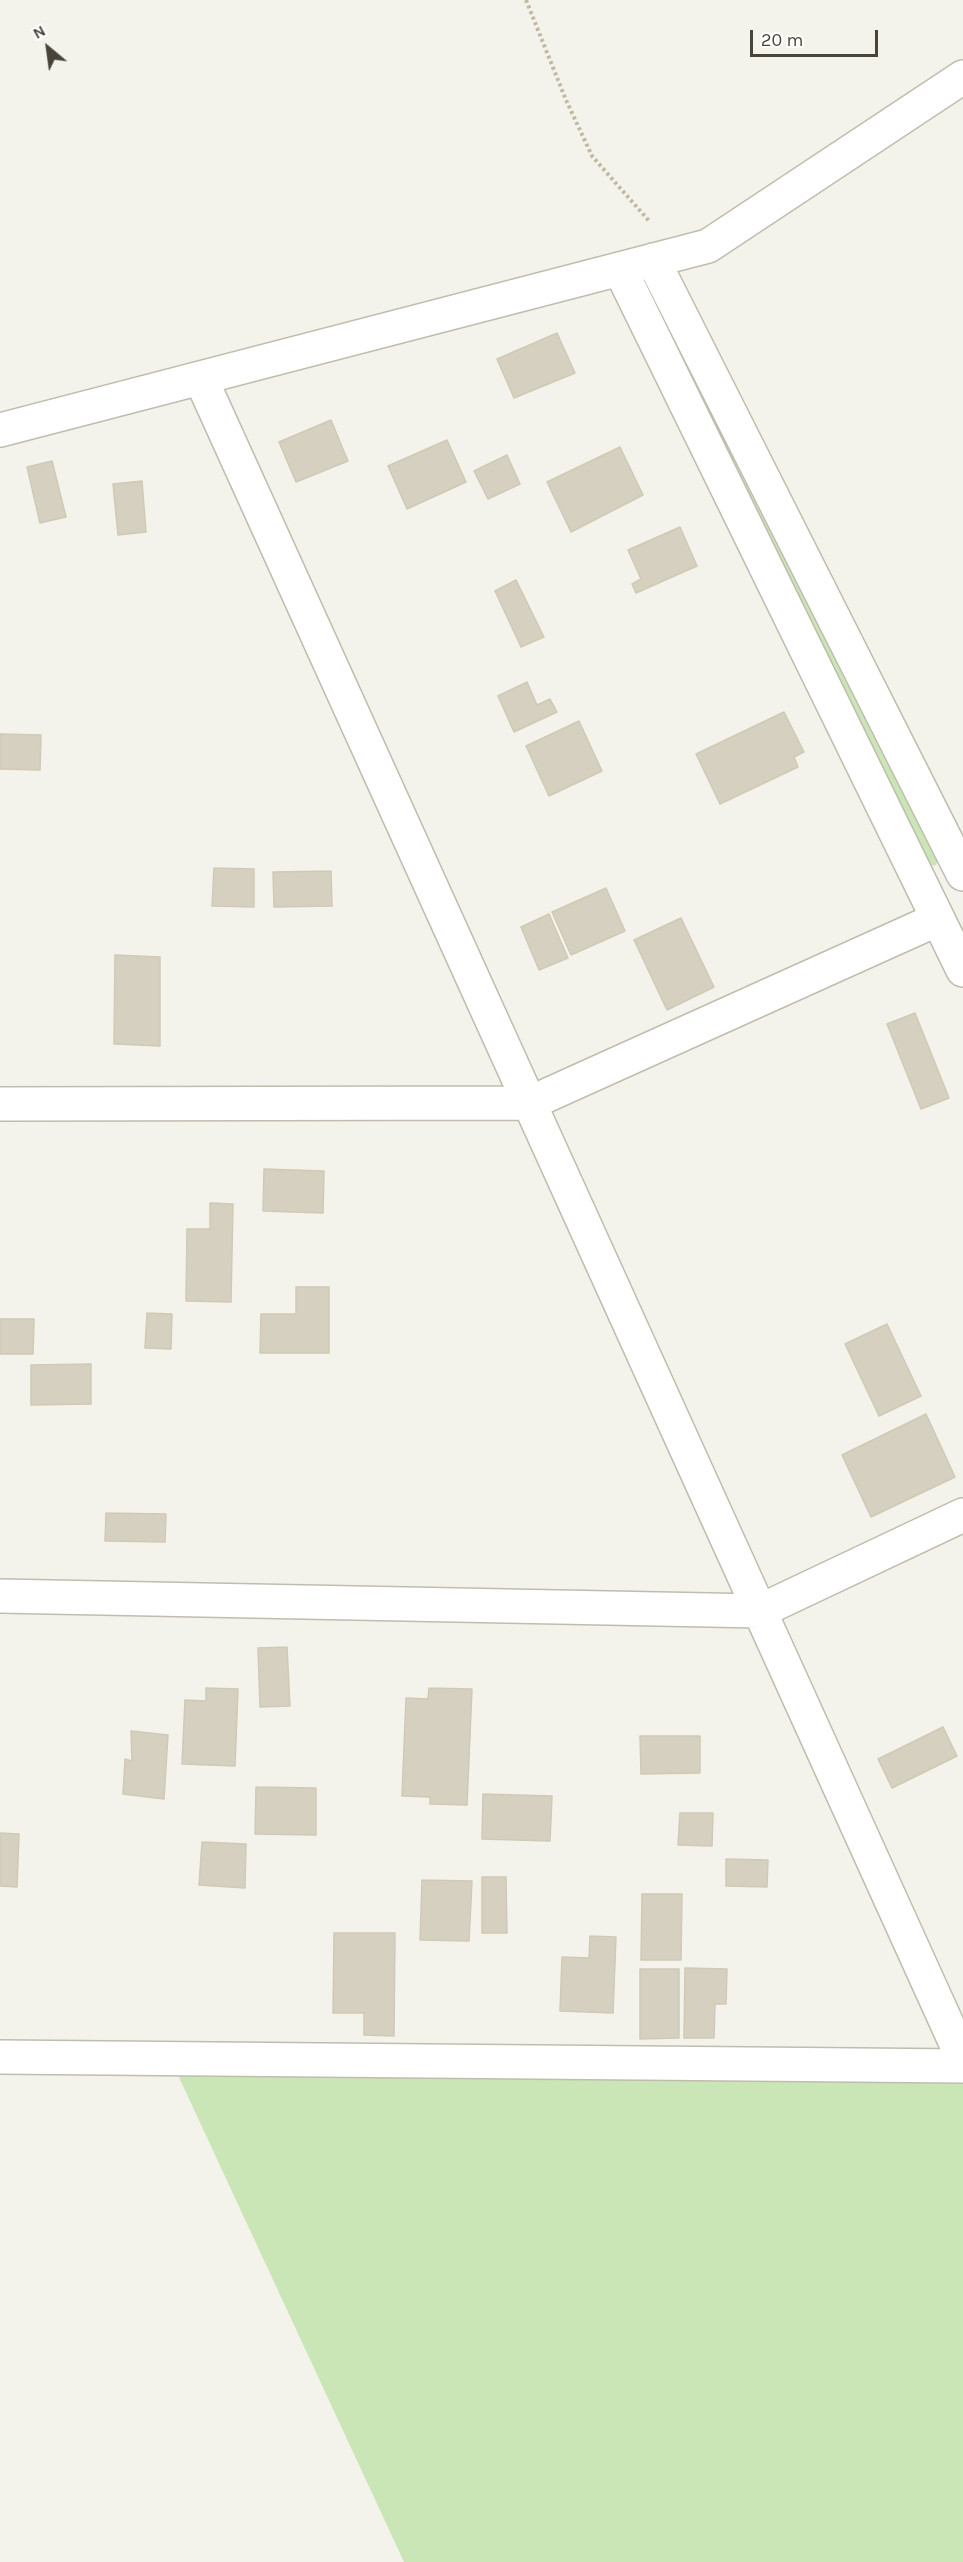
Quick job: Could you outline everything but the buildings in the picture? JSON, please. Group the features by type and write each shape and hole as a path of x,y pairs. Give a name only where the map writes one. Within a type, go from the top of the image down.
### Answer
{"street":[{"path":"0,430 708,246 963,77"},
{"path":"661,258 963,874"},
{"path":"621,269 963,970"},
{"path":"201,379 963,2059"},
{"path":"0,1104 530,1103 938,919"},
{"path":"0,1596 760,1611 963,1515"},
{"path":"0,2057 963,2066"}],"path":[{"path":"526,0 566,100 592,156 660,233 661,258"}],"green space":[{"path":"647,280 939,858 936,865 929,866 643,283"},
{"path":"177,2073 963,2076 963,2562 404,2562"}]}
